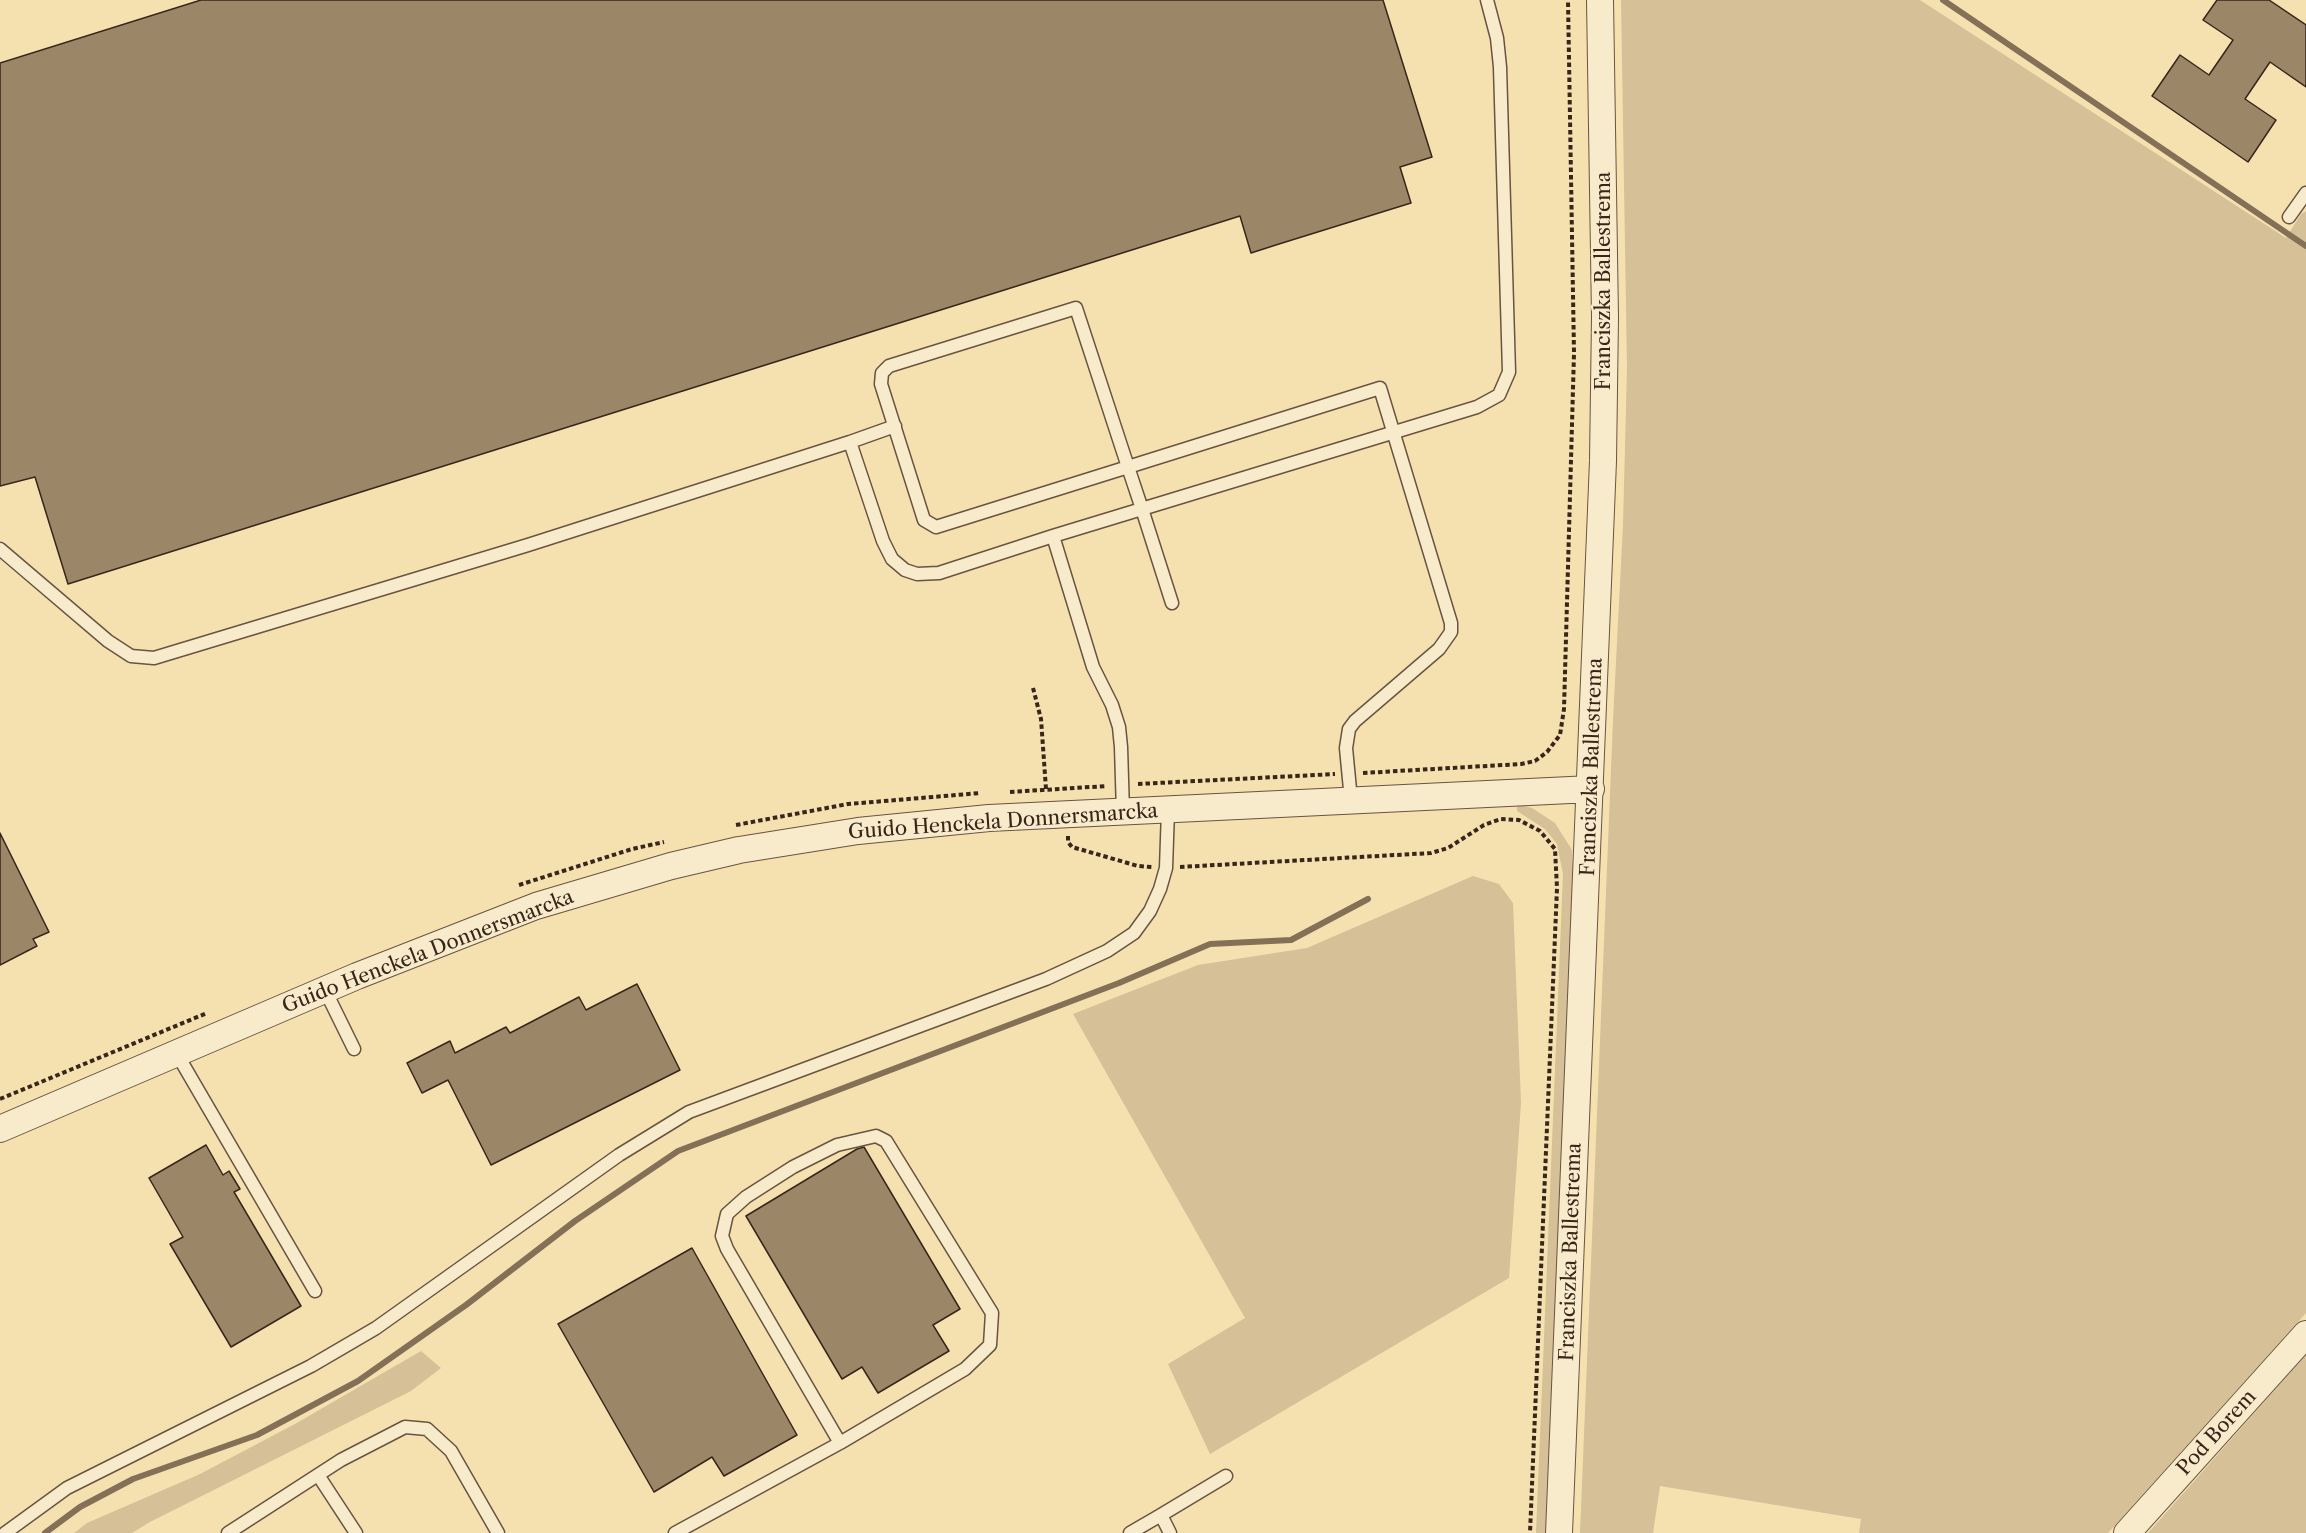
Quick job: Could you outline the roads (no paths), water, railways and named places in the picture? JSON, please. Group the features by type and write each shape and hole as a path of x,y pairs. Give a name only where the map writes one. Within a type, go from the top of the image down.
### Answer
{"street":[{"name":"Franciszka Ballestrema","path":"1559,1533 1591,789 1605,379 1600,0"},
{"name":"Guido Henckela Donnersmarcka","path":"0,1129 325,990 536,906 671,866 739,850 803,838 920,824 1591,789"},
{"name":"Pod Borem","path":"2127,1533 2306,1334"}],"lane":[{"path":"850,442 883,541 892,559 905,570 918,574 939,573 1477,407 1498,395 1509,372 1500,67 1497,38 1486,0"},
{"path":"2289,217 2306,193"},
{"path":"1172,603 1142,509 1128,467 1076,308 889,366 882,373 881,384 924,520 936,527 1128,467 1380,388 1450,616 1450,632 1439,649 1355,721 1349,729 1346,748 1351,800"},
{"path":"0,549 108,641 131,656 154,658 528,545 895,426"},
{"path":"1053,536 1093,667 1112,705 1119,727 1123,812"},
{"path":"4,1533 77,1483 311,1365 376,1328 619,1155 689,1112 1046,979 1107,951 1134,933 1150,911 1161,889 1166,868 1168,810"},
{"path":"325,990 354,1049"},
{"path":"177,1054 315,1291"},
{"path":"675,1533 840,1443 965,1369 990,1346 992,1313 885,1141 876,1136 837,1145 793,1167 746,1197 727,1214 723,1236 727,1249 840,1443"},
{"path":"228,1533 341,1460 405,1427 427,1430 451,1451 498,1533"},
{"path":"318,1475 356,1533"},
{"path":"1130,1533 1226,1476"},
{"path":"1161,1515 1170,1533"}],"waterway":[{"path":"1943,0 2306,246"},
{"path":"45,1533 80,1507 133,1479 257,1435 358,1381 466,1305 575,1221 678,1151 1119,983 1210,944 1291,940 1368,899"}]}
